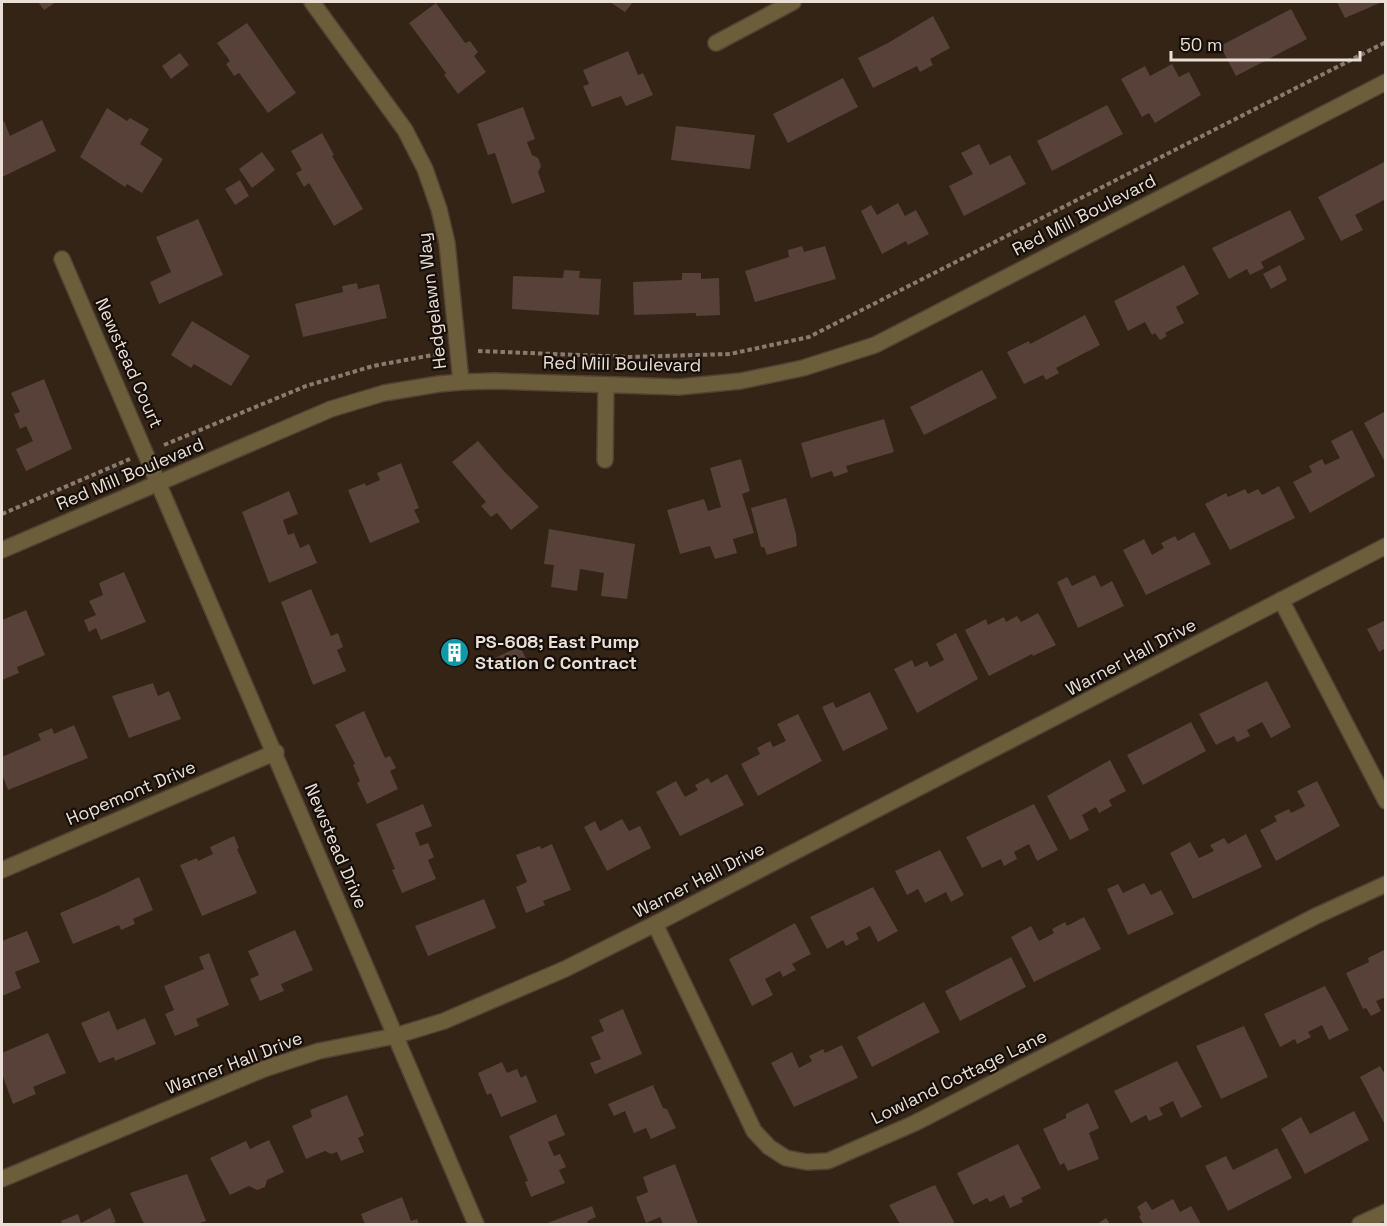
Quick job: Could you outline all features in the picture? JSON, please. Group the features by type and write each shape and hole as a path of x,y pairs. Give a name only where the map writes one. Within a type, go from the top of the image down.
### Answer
{"street":[{"name":"Hedgelawn Way","path":"312,2 405,130 425,169 439,209 447,243 461,382"},
{"path":"716,43 793,2"},
{"name":"Red Mill Boulevard","path":"2,550 331,409 384,393 461,382 679,387 741,381 803,368 875,345 1386,82"},
{"name":"Newstead Court","path":"62,259 160,482"},
{"path":"605,460 606,385"},
{"name":"Newstead Drive","path":"160,482 476,1224"},
{"name":"Warner Hall Drive","path":"2,1179 264,1069 319,1051 395,1036 444,1021 554,974 1064,714 1386,546"},
{"path":"1281,600 1386,801"},
{"name":"Hopemont Drive","path":"2,870 276,752"},
{"name":"Lowland Cottage Lane","path":"655,924 754,1131 768,1147 786,1158 807,1162 828,1161 915,1123 1316,916 1386,884"},
{"path":"1360,1224 1386,1212"}],"path":[{"path":"2,514 306,386 373,366 458,351 629,357 730,354 809,337 1386,42"}],"building":[{"path":"38,2 56,2 44,10"},
{"path":"610,2 633,2 625,12"},
{"path":"1337,2 1382,2 1345,18"},
{"path":"436,3 465,43 470,41 478,52 474,56 486,72 458,94 444,75 446,73 409,23"},
{"path":"1291,9 1307,39 1236,76 1220,46"},
{"path":"933,16 950,48 930,59 933,65 920,72 917,66 873,88 858,58"},
{"path":"247,23 296,93 268,113 239,73 234,76 226,64 230,61 217,43"},
{"path":"628,51 638,75 643,73 653,95 626,106 621,96 592,107 583,86 589,84 583,70"},
{"path":"180,53 189,65 171,79 162,66"},
{"path":"1172,64 1179,77 1189,72 1201,95 1155,123 1149,113 1142,117 1121,79 1145,66 1150,76"},
{"path":"843,78 858,107 788,143 773,114"},
{"path":"1107,105 1123,134 1052,171 1037,141"},
{"path":"523,107 535,139 527,142 532,155 538,158 541,166 538,172 545,192 512,204 495,153 488,155 477,124"},
{"path":"107,108 127,121 130,118 149,129 140,144 163,159 142,193 127,184 125,187 80,157"},
{"path":"42,120 56,151 2,177 2,122 4,121 10,136"},
{"path":"676,126 755,135 750,169 671,160"},
{"path":"322,133 334,155 332,156 363,209 334,226 309,183 304,187 296,173 302,170 291,151"},
{"path":"979,144 990,165 1010,155 1026,184 964,216 949,186 973,174 961,153"},
{"path":"262,152 275,170 252,188 239,169"},
{"path":"1386,161 1386,199 1355,215 1363,230 1341,241 1318,197"},
{"path":"240,180 249,196 235,205 225,189"},
{"path":"898,203 905,216 916,210 929,234 908,245 906,241 882,254 861,211 871,205 877,215"},
{"path":"1290,210 1305,239 1261,262 1264,268 1250,275 1247,269 1229,279 1212,248"},
{"path":"198,219 223,275 159,304 150,282 171,272 156,237"},
{"path":"802,246 804,252 825,246 836,279 755,302 745,271 789,257 788,250"},
{"path":"1184,265 1199,294 1176,307 1184,323 1165,333 1167,336 1160,340 1155,333 1152,335 1145,322 1128,331 1114,301"},
{"path":"1280,265 1287,280 1271,289 1263,274"},
{"path":"564,270 580,271 579,278 601,279 599,315 512,309 513,276 563,278"},
{"path":"682,273 701,273 701,279 719,278 720,315 696,316 696,313 634,315 633,282 682,280"},
{"path":"357,283 358,289 379,284 387,318 303,337 295,304 343,292 342,286"},
{"path":"1085,315 1100,345 1056,368 1059,373 1046,380 1043,375 1024,384 1007,352 1029,341 1030,344"},
{"path":"192,321 250,356 231,386 194,364 191,368 171,355"},
{"path":"982,370 997,398 924,435 910,407"},
{"path":"44,379 72,449 26,471 16,449 33,441 26,426 20,429 14,414 20,412 11,393"},
{"path":"1384,412 1386,414 1386,464 1364,423"},
{"path":"884,419 894,452 846,466 848,472 834,477 832,471 811,478 801,443"},
{"path":"1352,430 1375,476 1310,513 1293,482 1312,472 1309,466 1322,459 1325,465 1340,458 1331,441"},
{"path":"478,441 539,507 511,530 497,513 491,517 481,506 486,502 452,462"},
{"path":"741,459 750,491 742,494 754,533 733,539 737,553 715,559 710,546 680,554 667,510 704,499 708,511 721,507 710,468"},
{"path":"401,463 419,508 414,510 420,522 370,543 348,490 380,480 377,473"},
{"path":"1279,486 1295,518 1230,550 1205,504 1226,493 1228,497 1245,489 1248,494 1258,489 1262,495"},
{"path":"289,491 298,514 283,520 288,535 294,533 300,548 309,544 317,563 269,583 242,512"},
{"path":"786,498 797,546 767,555 764,547 761,547 751,508"},
{"path":"549,529 635,544 627,599 601,596 604,573 580,569 577,591 551,587 554,565 544,564"},
{"path":"1194,532 1211,564 1146,595 1123,550 1144,539 1152,555 1164,548 1161,543 1175,536 1178,541"},
{"path":"124,572 146,622 101,640 96,628 89,632 84,620 96,615 89,601 103,595 99,583"},
{"path":"1095,575 1101,587 1112,581 1124,606 1078,628 1057,582 1067,577 1072,586"},
{"path":"311,589 331,636 338,633 343,647 337,650 346,671 313,685 281,602"},
{"path":"26,610 45,655 17,667 19,673 2,680 2,620"},
{"path":"1038,613 1056,645 1033,656 1032,654 989,676 965,630 986,619 988,625 1004,617 1006,622 1017,616 1021,622"},
{"path":"1386,620 1386,648 1379,652 1367,629"},
{"path":"956,633 978,679 917,713 894,669 912,660 915,667 927,661 930,667 944,660 936,644"},
{"name":"PS-608; East Pump Station C Contract","path":"459,640 466,656 449,664 442,648"},
{"path":"520,646 527,661 502,672 495,658"},
{"path":"1267,681 1291,727 1271,738 1262,722 1247,730 1250,736 1237,742 1234,736 1216,745 1199,714"},
{"path":"153,683 158,696 169,691 181,719 129,738 112,696"},
{"path":"870,692 888,729 843,751 822,707 833,702 836,708"},
{"path":"364,711 385,758 390,756 396,768 390,771 398,789 367,804 357,783 360,781 353,765 355,764 335,725"},
{"path":"798,714 822,761 758,796 741,764 760,754 757,748 770,741 773,747 786,741 777,724"},
{"path":"1191,722 1206,751 1143,785 1127,755"},
{"path":"74,725 88,758 8,790 2,774 2,757 41,740 38,734 52,728 54,734"},
{"path":"1110,760 1126,791 1109,800 1112,806 1099,813 1096,807 1082,815 1089,830 1070,840 1047,796"},
{"path":"727,774 744,805 680,836 656,792 676,781 685,797 698,790 695,785 708,778 711,783"},
{"path":"1317,781 1340,826 1276,861 1260,830 1277,821 1274,816 1289,809 1291,813 1305,806 1297,791"},
{"path":"423,804 432,826 415,833 420,846 428,843 434,857 428,860 436,879 402,893 392,870 395,869 376,824"},
{"path":"1034,804 1058,850 1037,861 1029,844 1014,852 1017,859 1004,866 1001,859 982,868 966,837"},
{"path":"622,819 629,831 640,826 651,848 607,871 584,827 595,821 600,831"},
{"path":"1246,834 1262,867 1193,899 1170,853 1190,842 1199,858 1214,851 1210,845 1224,838 1228,844"},
{"path":"234,836 239,848 237,849 257,893 202,916 180,865 197,858 198,861 213,854 210,847"},
{"path":"552,844 571,890 543,901 545,905 526,913 516,887 527,882 516,855"},
{"path":"940,850 964,895 951,902 946,892 925,903 918,889 907,895 895,871"},
{"path":"139,877 153,910 133,919 135,924 121,930 119,925 73,944 60,913"},
{"path":"1144,883 1151,895 1161,890 1174,914 1128,935 1107,889 1118,884 1123,893"},
{"path":"873,887 898,931 878,942 870,926 856,933 859,939 846,946 843,940 827,949 810,917"},
{"path":"484,899 496,928 428,956 415,926"},
{"path":"1084,917 1101,949 1034,982 1011,937 1031,926 1039,941 1054,933 1052,929 1065,922 1067,926"},
{"path":"795,923 811,954 792,964 796,970 783,977 780,971 765,979 773,995 752,1006 729,959"},
{"path":"295,930 313,970 281,984 284,991 260,1001 250,979 259,975 248,951"},
{"path":"27,931 40,962 15,972 21,988 2,996 2,941"},
{"path":"1386,949 1386,997 1376,1001 1381,1011 1371,1016 1366,1008 1363,1009 1346,973 1369,962 1368,958"},
{"path":"209,953 229,1005 196,1019 199,1026 175,1036 165,1014 174,1010 164,986 204,969 199,957"},
{"path":"1011,957 1026,987 960,1021 945,991"},
{"path":"1325,986 1349,1030 1329,1040 1322,1025 1308,1032 1311,1037 1297,1044 1295,1039 1280,1047 1264,1014"},
{"path":"924,1002 940,1032 872,1067 857,1037"},
{"path":"623,1009 642,1054 595,1074 590,1063 601,1059 591,1037 604,1031 599,1020"},
{"path":"109,1011 117,1030 145,1018 156,1044 115,1061 114,1057 99,1063 81,1023"},
{"path":"1244,1026 1268,1077 1221,1099 1196,1046"},
{"path":"48,1033 66,1073 33,1087 36,1094 13,1104 2,1074 2,1053"},
{"path":"842,1045 858,1078 794,1107 771,1063 792,1052 799,1068 812,1061 809,1056 823,1049 825,1053"},
{"path":"1177,1061 1202,1107 1181,1118 1173,1101 1159,1108 1163,1115 1149,1121 1146,1115 1131,1123 1114,1091"},
{"path":"502,1062 507,1073 517,1069 521,1078 526,1075 537,1102 501,1117 491,1093 487,1095 478,1073"},
{"path":"1380,1066 1386,1076 1386,1122 1384,1123 1360,1077"},
{"path":"653,1085 663,1108 667,1109 676,1128 651,1139 646,1128 634,1133 625,1111 614,1116 608,1104"},
{"path":"347,1095 364,1135 358,1138 364,1152 341,1161 337,1152 331,1154 325,1151 306,1159 292,1126 312,1117 310,1110"},
{"path":"1088,1103 1099,1128 1089,1133 1099,1159 1068,1171 1064,1163 1060,1165 1043,1129 1066,1118 1066,1114"},
{"path":"1354,1111 1369,1140 1305,1174 1281,1129 1301,1117 1310,1134"},
{"path":"556,1114 565,1135 548,1142 554,1156 560,1154 566,1167 559,1170 565,1183 531,1197 525,1182 528,1181 509,1136"},
{"path":"269,1140 284,1172 267,1180 265,1187 257,1190 249,1186 230,1195 210,1158 246,1141 250,1149"},
{"path":"1018,1144 1041,1188 1021,1198 1023,1202 1010,1208 1004,1195 990,1202 987,1198 973,1205 957,1173"},
{"path":"1277,1148 1292,1178 1228,1211 1205,1166 1226,1156 1233,1170"},
{"path":"675,1164 698,1224 663,1224 660,1217 646,1223 636,1197 648,1192 643,1177"},
{"path":"187,1174 206,1221 197,1224 144,1224 130,1193"},
{"path":"935,1185 955,1224 900,1224 889,1205"},
{"path":"402,1197 411,1221 417,1219 419,1224 365,1224 361,1214"},
{"path":"1173,1199 1180,1212 1191,1206 1201,1224 1143,1224 1137,1207 1146,1201 1152,1210"},
{"path":"592,1206 596,1217 587,1221 589,1224 545,1224"},
{"path":"110,1208 116,1222 110,1224 62,1224 61,1221 78,1214 81,1223"},
{"path":"1106,1218 1110,1224 1097,1224"}],"place":[{"name":"PS-608; East Pump Station C Contract","path":"454,652"}]}
